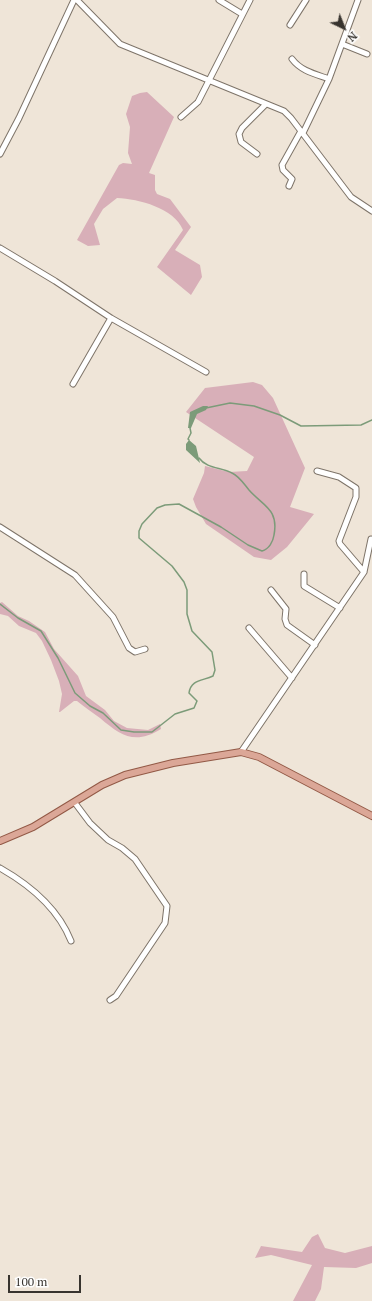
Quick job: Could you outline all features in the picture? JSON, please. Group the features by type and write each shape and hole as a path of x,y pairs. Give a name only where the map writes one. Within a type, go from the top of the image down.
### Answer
{"main road":[{"path":"0,841 33,826 75,803 102,785 125,775 173,763 241,752 259,757 372,816"}],"street":[{"path":"0,154 19,118 74,0"},
{"path":"77,0 120,44 209,80 287,114 351,197 372,211"},
{"path":"219,0 242,14"},
{"path":"180,118 198,102 250,0"},
{"path":"290,25 306,0"},
{"path":"289,186 292,179 283,170 282,165 302,132 329,79 358,0"},
{"path":"342,44 367,54"},
{"path":"292,59 296,65 307,71 329,79"},
{"path":"257,154 240,142 238,134 265,105"},
{"path":"0,248 55,281 111,318 206,372"},
{"path":"73,384 111,318"},
{"path":"317,471 339,477 356,488 356,497 339,541 364,572"},
{"path":"0,526 74,575 113,617 129,648 135,652 145,649"},
{"path":"241,752 364,572 371,539"},
{"path":"304,574 304,586 340,608"},
{"path":"271,590 286,609 285,619 287,625 315,645"},
{"path":"249,628 292,678"},
{"path":"75,803 90,823 108,840 122,848 135,860 167,906 168,910 165,923 116,996 110,1000"},
{"path":"0,868 23,881 54,911 71,941"}],"shaded area":[{"path":"147,92 174,117 149,173 155,175 155,190 157,194 170,199 191,227 175,250 200,265 202,277 191,295 157,267 183,230 178,222 164,210 135,200 117,198 103,209 94,224 100,245 88,246 77,240 119,165 123,163 132,164 128,153 130,127 126,114 132,96"},
{"path":"253,382 262,385 273,398 305,468 290,507 314,514 287,547 271,560 254,557 206,524 193,499 204,473 205,466 229,472 247,471 254,457 186,412 205,388"},
{"path":"203,406 208,406 206,410 197,414 191,428 188,428 190,412"},
{"path":"189,440 196,446 200,463 186,450 186,444"},
{"path":"2,602 18,616 29,621 45,632 54,649 78,676 86,696 105,710 114,721 127,728 148,730 160,724 161,729 143,737 122,734 77,701 74,701 59,712 62,694 59,681 42,641 36,633 19,626 8,616 0,614 0,603"},
{"path":"318,1234 325,1248 345,1253 372,1246 372,1263 356,1268 324,1267 321,1289 315,1301 293,1301 312,1265 271,1255 255,1258 261,1246 302,1252 312,1237"}],"waterway":[{"path":"206,408 230,403 254,406 280,415 301,426 361,425 372,420"},
{"path":"189,440 188,439 191,433 190,428"},
{"path":"0,604 18,618 41,631 58,658 75,693 90,706 103,713 121,730 152,732 175,714 194,708 197,701 189,693 190,688 198,681 213,676 215,670 212,652 192,631 187,614 187,590 184,582 172,566 139,538 139,531 142,524 157,508 165,505 179,504 221,527 248,545 262,551 267,549 272,543 275,526 274,519 269,509 235,474 210,466 202,462 199,458"}]}
